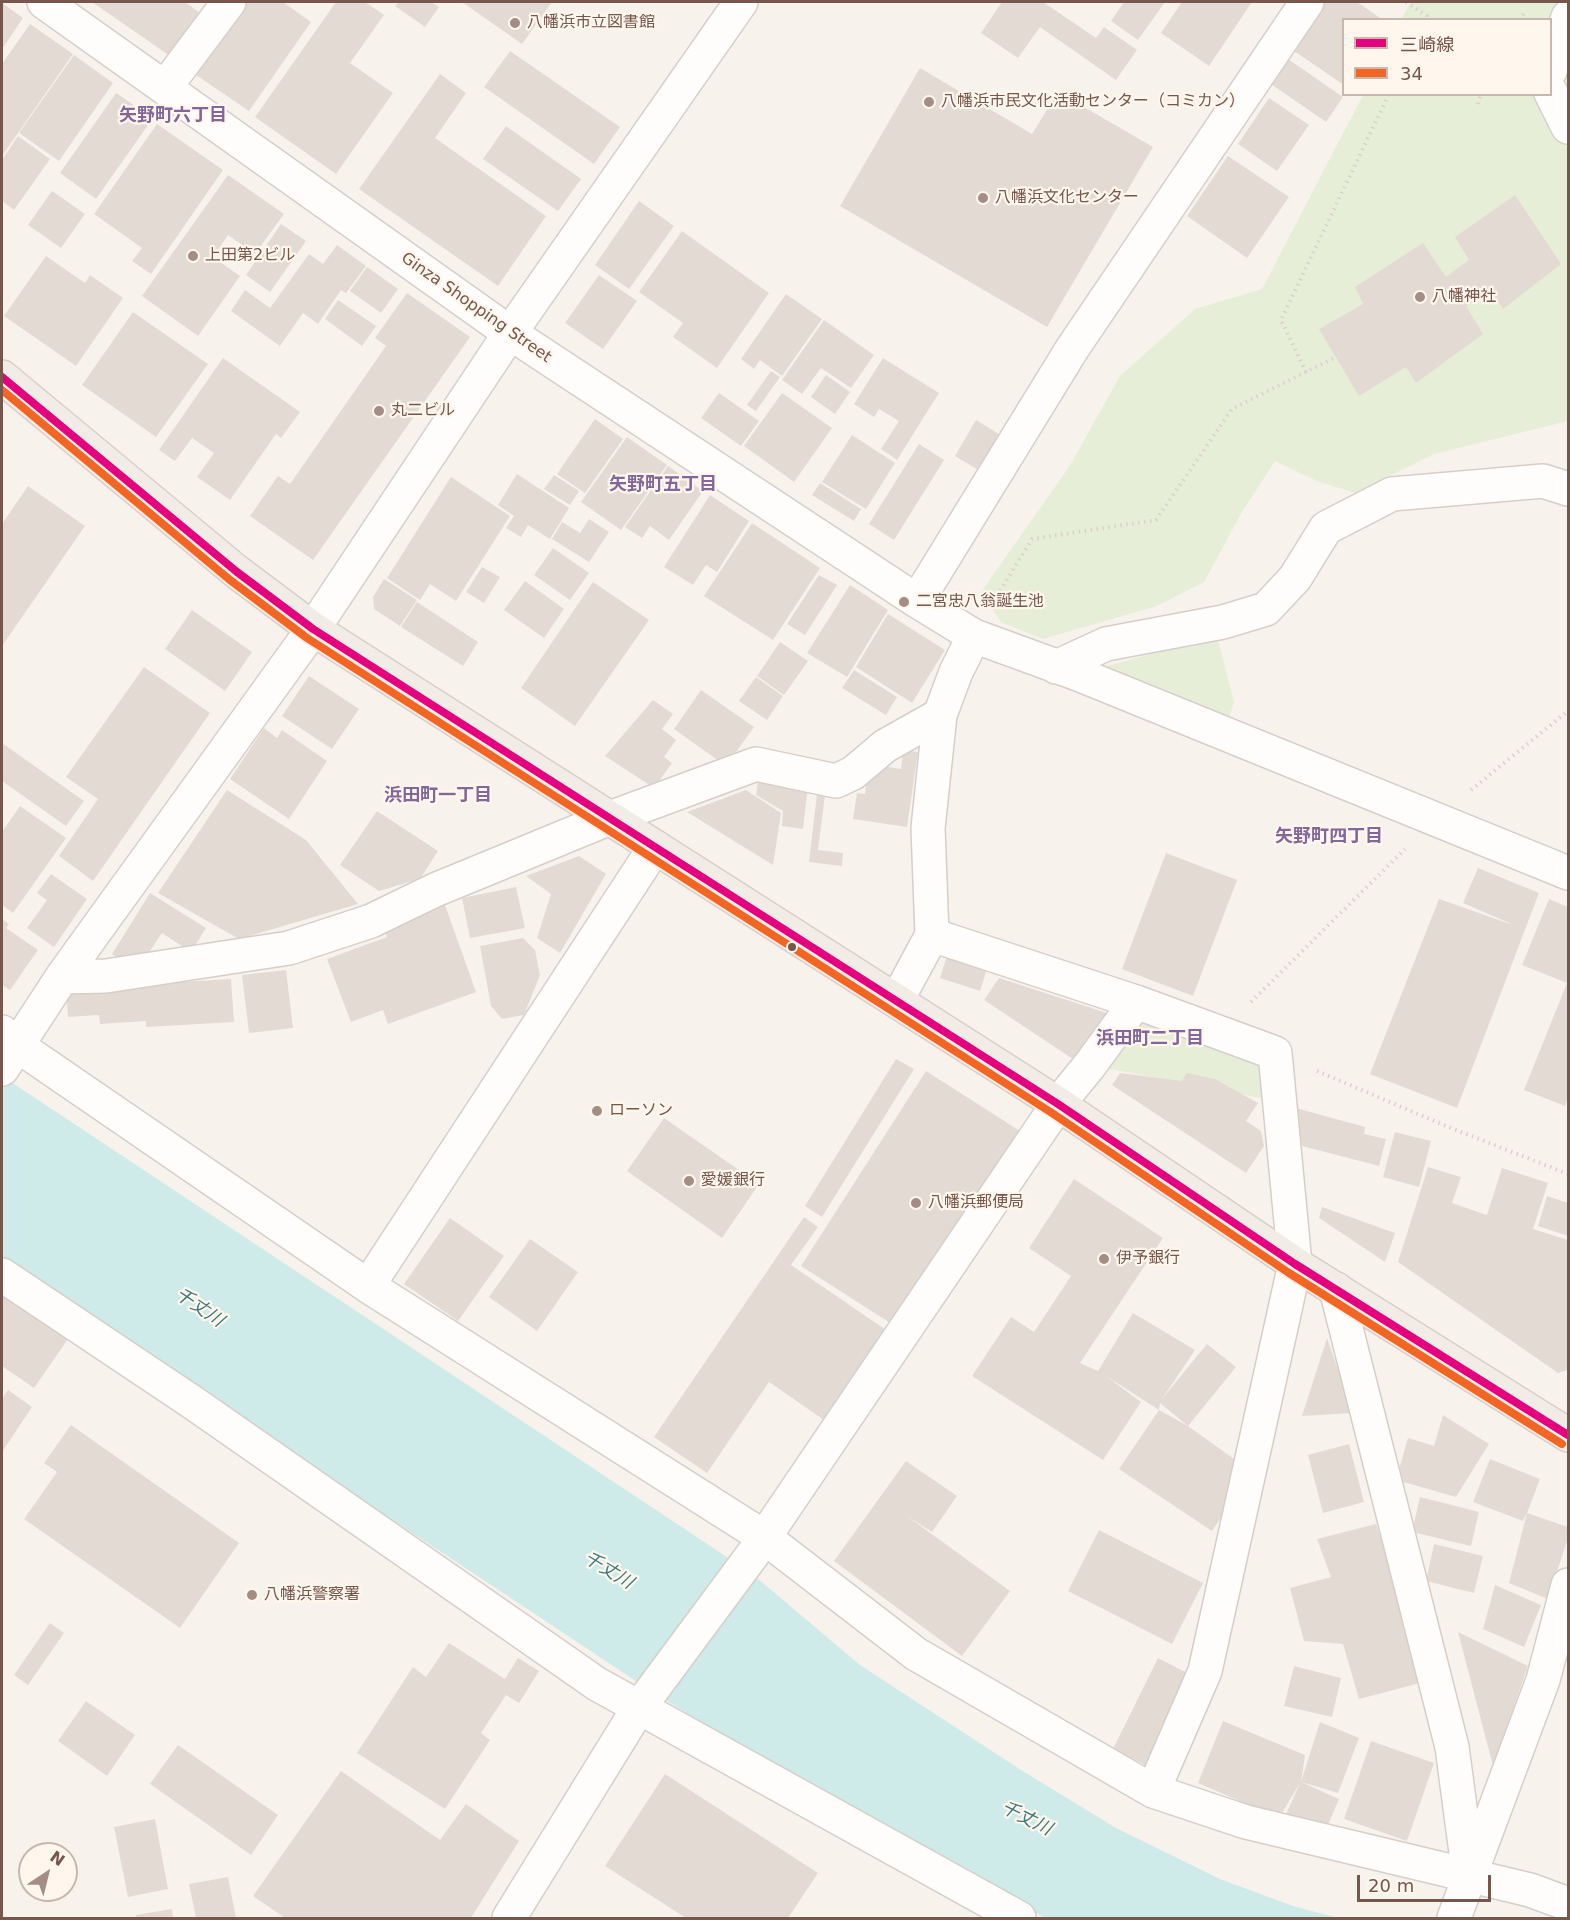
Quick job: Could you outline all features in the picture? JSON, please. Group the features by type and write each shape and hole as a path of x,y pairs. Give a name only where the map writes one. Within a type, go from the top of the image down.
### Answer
{"main road":[{"path":"2,376 237,572 313,629 1058,1104 1295,1264 1569,1435"}],"street":[{"name":"Ginza Shopping Street","path":"44,2 166,86 510,333 917,601 974,636 1056,666 1569,873"},
{"path":"166,86 229,2"},
{"path":"741,2 510,333 313,629 6,1053 368,1286 916,1654 1153,1791 1462,1896 1530,1890 1569,1904"},
{"path":"917,601 1072,349 1306,2"},
{"path":"1552,68 1569,17"},
{"path":"1552,93 1569,127"},
{"path":"1056,666 1106,644 1222,622 1266,609 1295,578 1326,528 1392,494 1543,481 1569,489"},
{"path":"897,1000 932,935 928,828 940,715 956,672 974,636"},
{"path":"62,977 106,976 289,948 371,921 435,890 610,818 756,764 836,781 854,773 885,746 940,715"},
{"path":"368,1286 655,847"},
{"path":"932,935 1136,1002 1275,1053 1295,1264 1205,1671 1153,1791"},
{"path":"508,1918 642,1706 758,1546 1058,1104 1136,1002"},
{"path":"2,1275 202,1409 597,1684 642,1706 1020,1918"},
{"path":"1336,1289 1452,1747 1462,1896"},
{"path":"1462,1896 1543,1680 1569,1586"}],"path":[{"path":"1406,2 1426,16 1426,18"},
{"path":"1306,372 1281,320 1388,96"},
{"path":"1478,104 1480,96"},
{"path":"974,636 1032,538 1156,520 1232,409 1336,357"},
{"path":"1227,1035 1248,1005 1435,819 1569,711"},
{"path":"1275,1053 1446,1126 1569,1174"}],"green space":[{"path":"1411,2 1568,2 1568,421 1434,454 1355,493 1317,481 1275,461 1242,512 1204,582 1157,606 1043,639 1001,622 981,592 1069,467 1120,376 1195,309 1262,289 1362,96 1552,96 1552,18 1402,18"},
{"path":"1217,636 1234,702 1225,732 1078,674"},
{"path":"1136,1002 1275,1053 1281,1102 1090,1065"}],"water":[{"name":"千丈川","path":"2,1076 751,1573 860,1665 1021,1770 1116,1828 1220,1879 1293,1906 1338,1918 1045,1918 817,1792 657,1695 31,1280 2,1258"}],"building":[{"path":"92,2 185,2 200,13 170,56"},
{"path":"247,2 283,2 311,22 249,111 196,75"},
{"path":"336,2 365,2 384,15 350,63 393,93 336,174 255,117"},
{"path":"399,2 431,2 439,7 425,27 395,6"},
{"name":"八幡浜市立図書館","path":"462,2 552,2 522,44"},
{"path":"1002,2 1043,2 1096,38 1104,27 1137,50 1116,80 1040,27 1018,58 981,33"},
{"path":"1124,2 1165,2 1138,40 1111,21"},
{"path":"1182,2 1252,2 1209,66 1161,33"},
{"path":"1323,2 1357,2 1380,18 1342,18 1342,84 1291,49"},
{"path":"2,3 23,18 2,49"},
{"path":"30,24 73,54 2,156 2,64"},
{"path":"510,51 620,127 594,164 484,87"},
{"path":"74,55 113,83 59,161 19,133"},
{"path":"1288,59 1343,97 1326,122 1271,84"},
{"name":"八幡浜文化センター","path":"920,68 1032,134 1058,92 1153,147 1047,327 840,206"},
{"path":"440,74 466,93 435,138 546,216 498,286 359,189"},
{"path":"116,93 153,118 96,199 60,173"},
{"path":"1269,98 1309,125 1277,171 1238,144"},
{"path":"157,124 223,170 151,274 132,261 142,248 94,214"},
{"path":"506,126 581,179 558,211 483,159"},
{"path":"18,136 50,159 14,210 2,201 2,160"},
{"path":"1228,156 1289,197 1247,258 1187,216"},
{"name":"上田第2ビル","path":"228,175 284,214 255,254 228,235 213,257 240,276 198,336 142,296"},
{"path":"52,191 85,214 61,248 28,225"},
{"name":"八幡神社","path":"1515,195 1561,264 1503,309 1490,289 1466,306 1483,334 1416,383 1406,367 1359,396 1319,329 1363,304 1355,287 1423,243 1446,277 1469,260 1455,237"},
{"path":"639,201 674,226 629,289 595,265"},
{"path":"281,224 306,241 270,292 246,275"},
{"path":"682,231 769,293 717,368 673,337 683,323 639,292"},
{"path":"337,245 366,266 346,293 341,290 318,324 303,313 280,346 231,311 245,290 270,308 309,254 323,264"},
{"path":"46,256 85,283 90,275 123,298 76,366 4,316"},
{"path":"367,267 398,289 381,313 350,291"},
{"path":"599,275 637,301 603,349 565,323"},
{"name":"丸二ビル","path":"407,293 470,337 313,560 250,516 278,476 290,484 386,346 375,338"},
{"path":"786,294 822,319 782,376 760,360 754,369 741,359"},
{"path":"338,300 376,326 362,346 325,319"},
{"path":"133,312 208,364 156,437 82,385"},
{"path":"824,320 874,355 851,388 821,368 802,394 782,380"},
{"path":"223,358 300,412 281,438 276,434 230,500 197,477 214,453 192,438 175,461 159,450"},
{"path":"883,358 939,393 897,460 881,449 899,421 879,409 874,417 854,404"},
{"path":"771,371 780,377 756,411 747,405"},
{"path":"826,375 850,392 835,414 811,397"},
{"path":"719,393 759,421 741,446 701,418"},
{"path":"782,393 832,428 794,482 744,446"},
{"path":"595,419 623,439 585,493 557,474"},
{"path":"976,420 1007,439 985,474 955,456"},
{"path":"852,435 895,463 866,509 822,482"},
{"path":"627,437 667,465 621,530 581,502"},
{"path":"919,444 944,460 894,540 869,524"},
{"path":"668,466 703,491 669,540 650,526 642,538 625,527"},
{"path":"517,474 569,508 550,539 528,525 521,537 506,528 514,516 498,505"},
{"path":"554,475 579,491 570,505 544,489"},
{"path":"451,477 510,516 456,601 430,584 420,600 387,578"},
{"path":"820,483 861,509 854,521 812,495"},
{"path":"28,486 85,526 2,646 2,524"},
{"path":"710,495 749,521 717,572 706,565 693,585 664,567"},
{"path":"589,519 609,532 589,562 552,539 562,522 580,533"},
{"path":"752,523 820,568 773,640 704,596"},
{"path":"553,548 589,573 570,600 534,575"},
{"path":"482,567 500,577 484,603 466,592"},
{"path":"819,575 837,585 805,635 787,624"},
{"path":"384,579 417,600 400,626 374,609 373,597"},
{"path":"525,581 564,609 544,638 504,610"},
{"path":"593,582 649,620 575,726 521,688"},
{"path":"850,585 888,610 847,677 807,653"},
{"path":"417,602 478,642 463,666 401,627"},
{"path":"192,610 252,652 225,691 165,649"},
{"path":"888,614 945,650 912,703 856,667"},
{"path":"780,642 808,661 784,695 757,676"},
{"path":"144,667 210,713 93,881 59,856 98,799 66,777"},
{"path":"854,670 897,697 886,715 842,688"},
{"path":"309,676 359,709 332,749 282,716"},
{"path":"756,677 783,696 767,720 739,701"},
{"path":"701,690 754,727 726,766 674,729"},
{"path":"653,700 673,714 662,729 676,740 664,757 672,763 654,788 605,756"},
{"path":"264,728 277,738 282,730 327,761 289,819 230,779"},
{"path":"2,743 84,801 66,826 2,781"},
{"path":"903,750 918,752 907,827 853,819 857,793 865,794 867,777 873,777 876,765 901,769"},
{"path":"758,780 808,786 803,829 782,826 783,811 756,795"},
{"path":"227,790 306,840 358,904 239,939 158,893"},
{"path":"746,790 781,813 773,865 687,812"},
{"path":"817,794 825,795 818,850 843,853 842,866 809,862"},
{"path":"20,806 66,838 13,913 2,905 2,832"},
{"path":"377,811 438,851 420,879 379,891 340,865"},
{"path":"1166,853 1237,880 1193,996 1122,969"},
{"path":"579,856 606,874 560,953 537,938 551,894 526,876"},
{"path":"1478,868 1539,893 1457,1108 1370,1074 1439,899 1516,926 1463,903"},
{"path":"51,874 87,899 54,947 27,928 47,900 37,893"},
{"path":"516,887 525,928 470,938 462,898"},
{"path":"150,893 206,928 191,952 162,933 148,954 119,959 112,954"},
{"path":"1549,899 1568,907 1568,1097 1565,1106 1524,1090 1567,983 1522,965"},
{"path":"445,905 476,992 388,1024 383,1010 351,1022 327,959 387,937 384,927"},
{"path":"2,919 9,924 6,928 38,950 10,990 2,985"},
{"path":"523,938 535,950 540,975 524,1015 502,1019 491,1006 480,946"},
{"path":"947,956 987,969 980,991 940,978"},
{"path":"286,970 293,1028 249,1033 242,975"},
{"path":"999,978 1107,1013 1076,1061 984,1000"},
{"path":"231,979 234,1022 146,1027 146,1021 100,1024 99,1015 68,1017 66,989"},
{"path":"896,1059 914,1069 822,1217 805,1206"},
{"path":"926,1071 1020,1131 895,1326 801,1266"},
{"path":"1120,1073 1182,1081 1187,1073 1215,1079 1258,1103 1246,1121 1261,1131 1264,1146 1246,1173 1112,1085"},
{"path":"1296,1108 1365,1127 1364,1134 1386,1139 1379,1166 1302,1146"},
{"path":"664,1118 759,1184 722,1238 627,1171"},
{"path":"1395,1132 1431,1141 1419,1187 1383,1177"},
{"path":"1428,1167 1461,1177 1452,1203 1487,1215 1502,1168 1548,1183 1533,1229 1568,1240 1568,1370 1558,1373 1398,1262"},
{"path":"1074,1179 1163,1238 1080,1363 1098,1371 1133,1313 1195,1350 1162,1399 1207,1344 1236,1367 1188,1426 1160,1403 1159,1410 1106,1376 1141,1402 1103,1460 972,1376 1011,1317 1034,1332 1071,1276 1029,1248"},
{"path":"1547,1196 1568,1203 1568,1236 1538,1226"},
{"path":"1322,1207 1395,1233 1385,1262 1319,1218"},
{"path":"804,1217 818,1227 791,1265 889,1332 827,1422 769,1382 707,1473 654,1437"},
{"path":"450,1218 504,1256 458,1321 404,1284"},
{"path":"530,1239 578,1272 537,1331 489,1297"},
{"path":"2,1293 68,1339 34,1388 2,1366"},
{"path":"1327,1338 1353,1413 1302,1416"},
{"path":"8,1390 32,1407 2,1452 2,1399"},
{"path":"1159,1410 1188,1426 1252,1472 1212,1531 1119,1469"},
{"path":"1443,1415 1489,1444 1456,1497 1396,1480 1408,1438 1434,1446"},
{"path":"71,1425 239,1543 180,1628 24,1519 57,1472 44,1463"},
{"path":"1349,1444 1364,1502 1323,1513 1308,1455"},
{"path":"1490,1459 1540,1479 1523,1521 1473,1502"},
{"path":"906,1461 957,1496 932,1532 907,1516 1010,1591 962,1656 834,1561"},
{"path":"1420,1497 1479,1512 1471,1546 1412,1532"},
{"path":"1527,1513 1568,1527 1568,1538 1548,1599 1509,1583"},
{"path":"1376,1524 1394,1573 1424,1682 1359,1699 1343,1644 1304,1641 1290,1588 1331,1577 1317,1539"},
{"path":"1099,1530 1203,1583 1172,1644 1068,1591"},
{"path":"1434,1544 1483,1556 1474,1593 1426,1581"},
{"path":"1495,1585 1541,1605 1524,1647 1483,1629"},
{"path":"50,1623 64,1633 28,1685 14,1675"},
{"path":"1458,1632 1528,1666 1493,1766"},
{"path":"449,1643 505,1679 518,1658 539,1671 519,1703 506,1695 481,1733 490,1740 445,1809 357,1753 413,1667 426,1677"},
{"path":"1158,1658 1197,1678 1152,1768 1113,1749"},
{"path":"1294,1666 1341,1678 1332,1717 1284,1706"},
{"path":"86,1701 135,1735 107,1776 58,1741"},
{"path":"1223,1721 1305,1755 1301,1782 1339,1799 1322,1839 1283,1821 1300,1783 1279,1818 1198,1783"},
{"path":"1320,1722 1359,1738 1338,1793 1301,1782"},
{"path":"1371,1741 1434,1763 1407,1841 1344,1819"},
{"path":"178,1745 278,1815 251,1855 150,1784"},
{"path":"341,1771 440,1840 466,1804 519,1841 471,1918 285,1918 253,1896"},
{"path":"665,1774 818,1873 788,1918 686,1918 605,1866"},
{"path":"155,1819 168,1889 128,1897 114,1827"},
{"path":"228,1877 236,1918 196,1918 189,1884"},
{"path":"172,1909 173,1918 136,1918 136,1915"}],"transit line":[{"name":"三崎線","path":"2,377 237,572 313,629 1058,1104 1295,1264 1568,1435"},
{"name":"34","path":"2,390 230,580 307,638 1052,1113 1289,1273 1562,1444"}],"place":[{"name":"八幡浜市立図書館","path":"515,23"},
{"name":"八幡浜市民文化活動センター（コミカン）","path":"929,102"},
{"name":"八幡浜文化センター","path":"983,198"},
{"name":"上田第2ビル","path":"193,256"},
{"name":"八幡神社","path":"1420,297"},
{"name":"丸二ビル","path":"379,411"},
{"name":"二宮忠八翁誕生池","path":"904,602"},
{"name":"ローソン","path":"597,1111"},
{"name":"愛媛銀行","path":"689,1181"},
{"name":"八幡浜郵便局","path":"916,1203"},
{"name":"伊予銀行","path":"1104,1259"},
{"name":"八幡浜警察署","path":"252,1595"}],"district":[{"name":"矢野町六丁目","path":"173,116"},
{"name":"矢野町五丁目","path":"663,485"},
{"name":"浜田町一丁目","path":"438,796"},
{"name":"矢野町四丁目","path":"1329,837"},
{"name":"浜田町二丁目","path":"1150,1039"}]}
